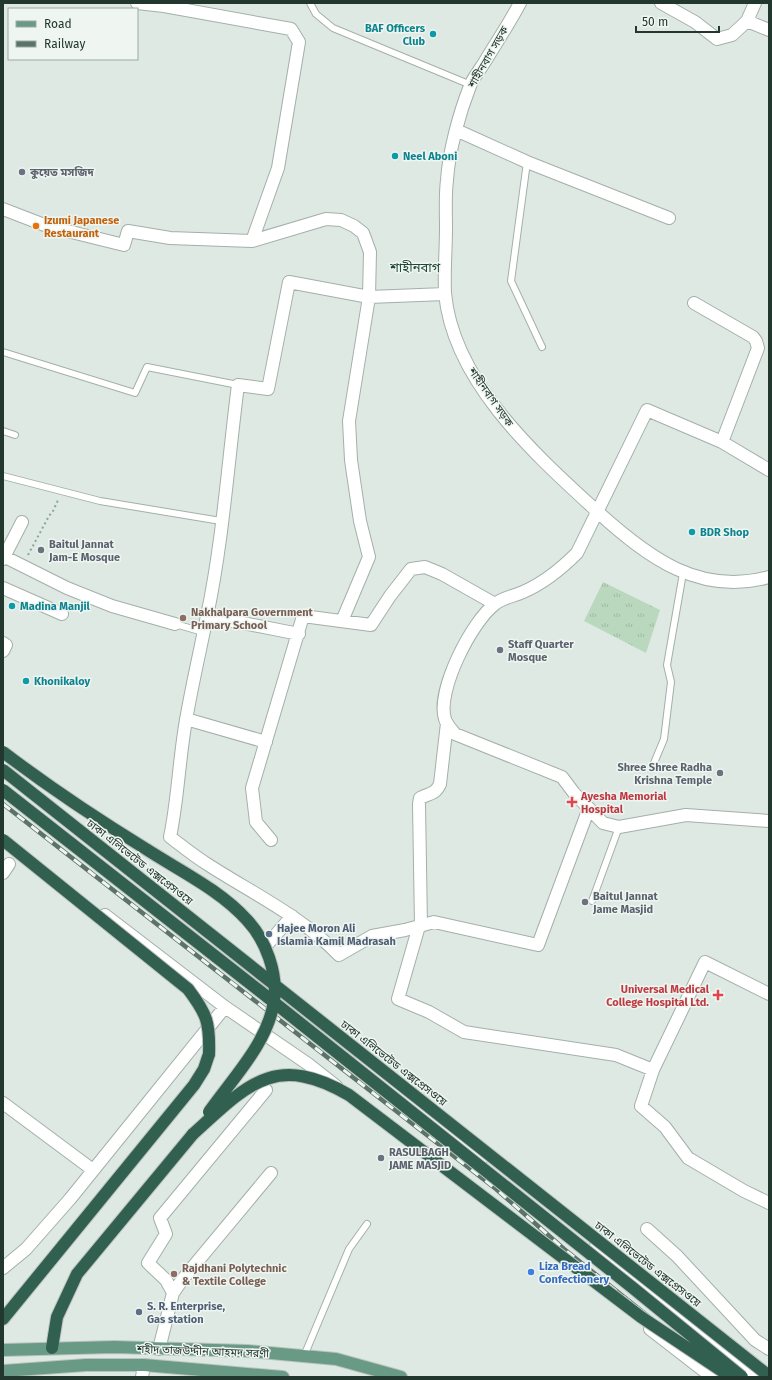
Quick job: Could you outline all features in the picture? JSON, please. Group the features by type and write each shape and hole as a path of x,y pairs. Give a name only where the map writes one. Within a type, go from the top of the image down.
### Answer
{"highway":[{"path":"3,752 50,787 221,896 248,920 263,943 272,969 274,986 274,1001 270,1015 257,1045 193,1134 77,1274 57,1316 52,1348"},
{"name":"ঢাকা এলিভেটেড এক্সপ্রেসওয়ে","path":"3,770 769,1376"},
{"path":"3,790 267,997 633,1288 742,1377"},
{"path":"3,840 188,989 202,1008 210,1033 209,1054 204,1069 194,1085 3,1318"},
{"path":"193,1134 241,1091 252,1084 273,1076 297,1075 320,1080 349,1094 641,1317 731,1377"}],"main road":[{"name":"শহীদ তাজউদ্দীন আহমদ সরণী","path":"3,1350 114,1347 248,1351 336,1359 401,1377"},
{"name":"শহীদ তাজউদ্দীন আহমদ সরণী","path":"3,1371 86,1365 143,1371 282,1377"}],"street":[{"path":"137,3 164,6 291,29 299,42 278,168 252,241"},
{"name":"শাহীনবাগ সড়ক","path":"520,3 471,85 456,130 447,179 445,294 458,341 472,372 504,418 541,460 646,552 683,573 706,579 732,582 754,581 769,577"},
{"path":"661,3 695,22 717,39 732,35 747,21 755,3"},
{"path":"747,21 769,30"},
{"path":"456,130 527,162 669,218"},
{"path":"3,209 47,226 124,246 128,231 170,238 252,241 326,219 341,220 354,226 363,233 370,252 369,297 349,421 351,460 360,521 369,557 342,621"},
{"path":"445,294 369,297 289,282 268,389 238,385 221,522 207,616 202,632 186,719 170,837 206,864 292,916 322,937 339,955 372,936 434,922 538,945 589,808"},
{"path":"694,303 753,337 758,348 722,442"},
{"path":"769,470 722,442 647,410 577,553 560,570 524,591 495,604 474,628 453,666 448,681 444,702 445,719 455,734 562,777 603,823 619,827 686,815 769,821"},
{"path":"22,522 4,559 23,565 67,588 112,606 175,624"},
{"path":"271,840 256,822 252,788 304,616 371,624 411,569 425,567 442,574 495,604"},
{"path":"3,588 62,614"},
{"path":"207,616 299,634"},
{"path":"3,643 6,645 3,651"},
{"path":"186,719 266,742"},
{"path":"447,723 440,784 437,790 431,795 426,795 420,798 420,926 398,999 429,1012 464,1032 616,1055 653,1070"},
{"path":"3,774 108,850 209,927 420,1110 528,1190 752,1377"},
{"path":"3,836 225,1007 308,1064 712,1377"},
{"path":"265,947 292,916"},
{"path":"769,994 705,962 653,1070 641,1106 665,1127 688,1158 744,1191 769,1203"},
{"path":"3,1268 26,1249 93,1170 225,1007"},
{"path":"173,1293 166,1280 148,1263 166,1234 160,1218 266,1090"},
{"path":"3,1103 93,1170"},
{"path":"159,1349 173,1293 182,1280 271,1173"},
{"path":"647,1230 677,1256 755,1340 769,1349"}],"lane":[{"path":"310,3 316,14 333,28 471,85"},
{"path":"527,162 511,281 542,347"},
{"path":"3,352 135,393 147,367 238,385"},
{"path":"3,431 15,435"},
{"path":"3,476 100,501 221,522"},
{"path":"654,763 664,739 671,682 667,665 683,573"},
{"path":"175,624 202,632"},
{"path":"592,902 619,827"},
{"path":"304,1356 350,1249 367,1224"}],"path":[{"path":"23,565 49,516 54,511 61,491"}],"green space":[{"path":"603,582 660,610 646,653 584,621"}],"tram line":[{"path":"3,790 503,1180 571,1240 742,1377"}],"railway":[{"path":"3,804 496,1189 564,1249 724,1377"}],"place":[{"name":"BAF Officers Club","path":"433,34"},
{"name":"Neel Aboni","path":"395,156"},
{"name":"কুয়েত মসজিদ","path":"22,172"},
{"name":"Izumi Japanese Restaurant","path":"36,226"},
{"name":"BDR Shop","path":"692,532"},
{"name":"Baitul Jannat Jam-E Mosque","path":"41,550"},
{"name":"Madina Manjil","path":"12,606"},
{"name":"Nakhalpara Government Primary School","path":"183,618"},
{"name":"Staff Quarter Mosque","path":"500,650"},
{"name":"Khonikaloy","path":"26,681"},
{"name":"Shree Shree Radha Krishna Temple","path":"720,773"},
{"name":"Ayesha Memorial Hospital","path":"572,802"},
{"name":"Baitul Jannat Jame Masjid","path":"585,902"},
{"name":"Hajee Moron Ali Islamia Kamil Madrasah","path":"269,934"},
{"name":"Universal Medical College Hospital Ltd.","path":"718,995"},
{"name":"RASULBAGH JAME MASJID","path":"381,1158"},
{"name":"Liza Bread Confectionery","path":"531,1272"},
{"name":"Rajdhani Polytechnic & Textile College","path":"174,1274"},
{"name":"S. R. Enterprise, Gas station","path":"139,1312"}],"district":[{"name":"শাহীনবাগ","path":"415,267"}]}
